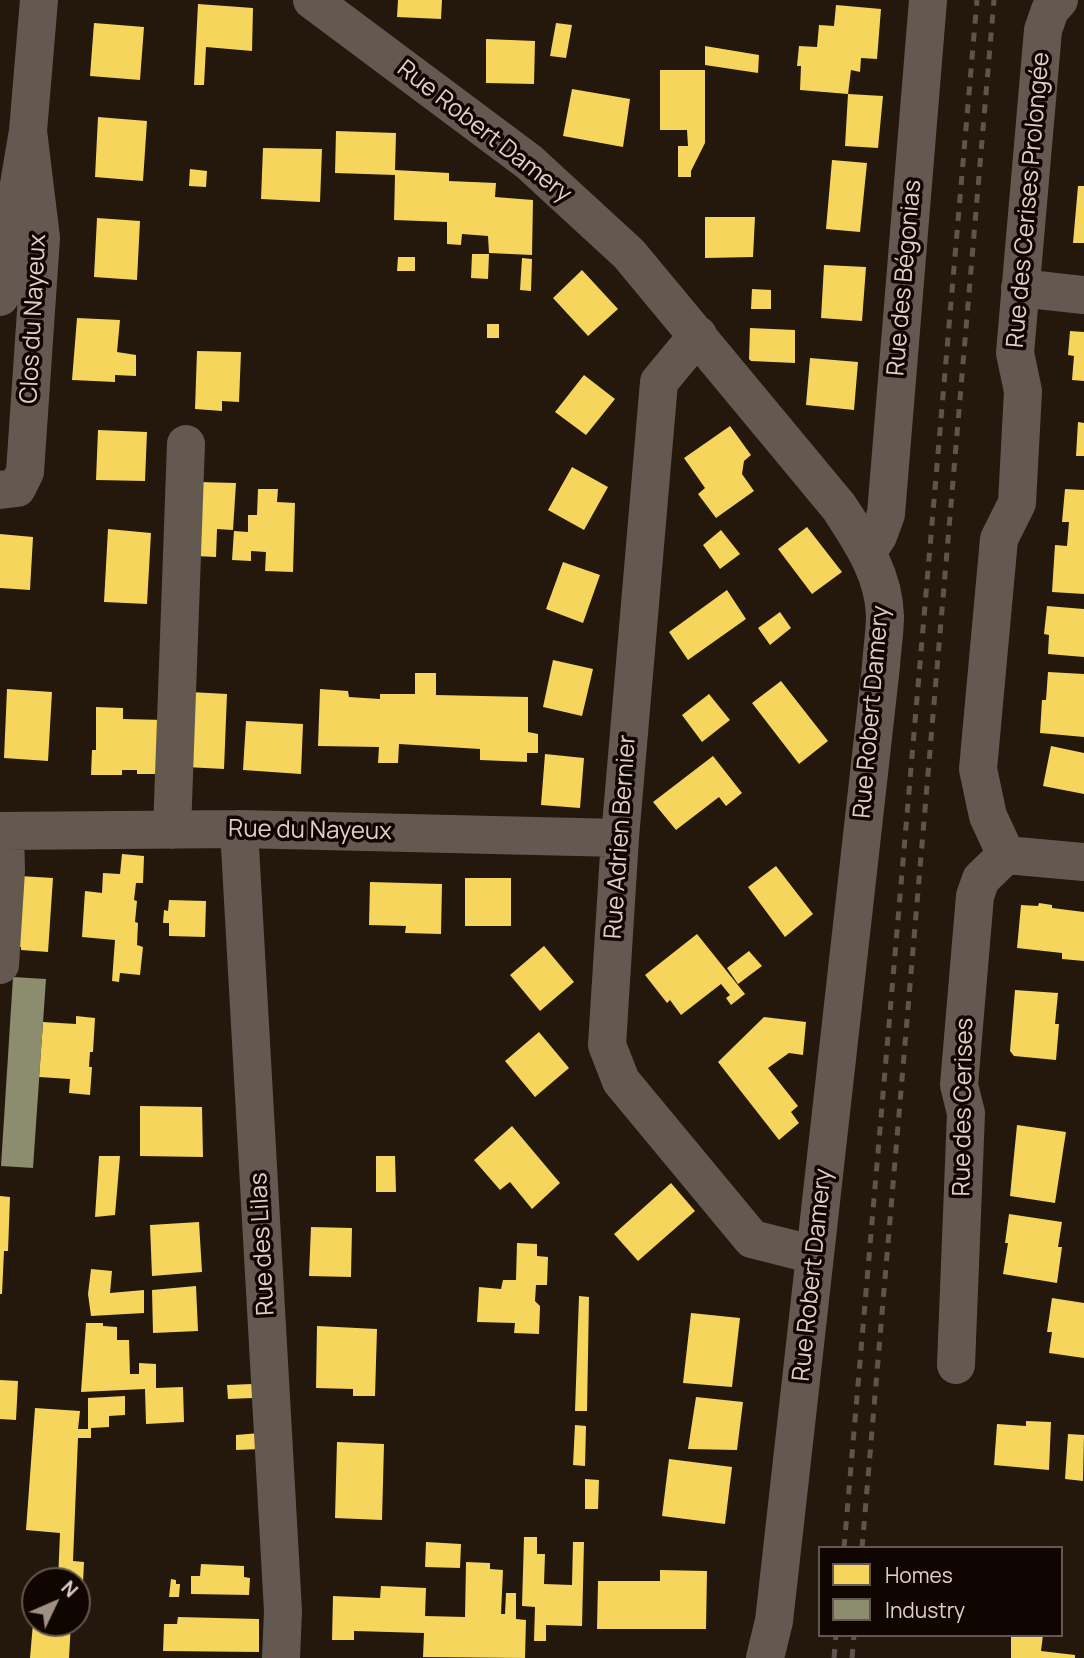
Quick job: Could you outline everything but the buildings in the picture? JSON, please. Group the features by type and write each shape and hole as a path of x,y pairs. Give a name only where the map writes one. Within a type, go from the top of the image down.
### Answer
{"street":[{"name":"Clos du Nayeux","path":"0,297 27,131 39,0"},
{"name":"Rue Robert Damery","path":"312,0 529,162 629,254 839,507 868,551 881,586 885,616 774,1621 765,1658"},
{"name":"Rue des Bégonias","path":"868,551 878,536 886,514 928,0"},
{"name":"Rue des Cerises Prolongée","path":"1006,855 988,816 978,769 999,539 1017,502 1023,391 1015,353 1043,30 1050,10 1059,0"},
{"name":"Clos du Nayeux","path":"0,490 17,488 25,472 41,238 27,131"},
{"path":"1020,288 1084,295"},
{"name":"Rue Adrien Bernier","path":"698,335 659,382 620,838 607,1045 621,1081 752,1239 815,1255"},
{"path":"172,830 186,444"},
{"name":"Rue du Nayeux","path":"3,831 239,829 620,838"},
{"name":"Rue des Lilas","path":"239,829 284,1611 281,1658"},
{"path":"0,965 6,871 3,831"},
{"path":"1006,855 1084,862"},
{"name":"Rue des Cerises","path":"956,1365 966,1114 959,1085 975,896 981,879 1006,855"}],"railway":[{"path":"844,1546 977,0"},
{"path":"862,1546 994,0"},
{"path":"834,1658 836,1637"},
{"path":"852,1658 854,1637"}]}
